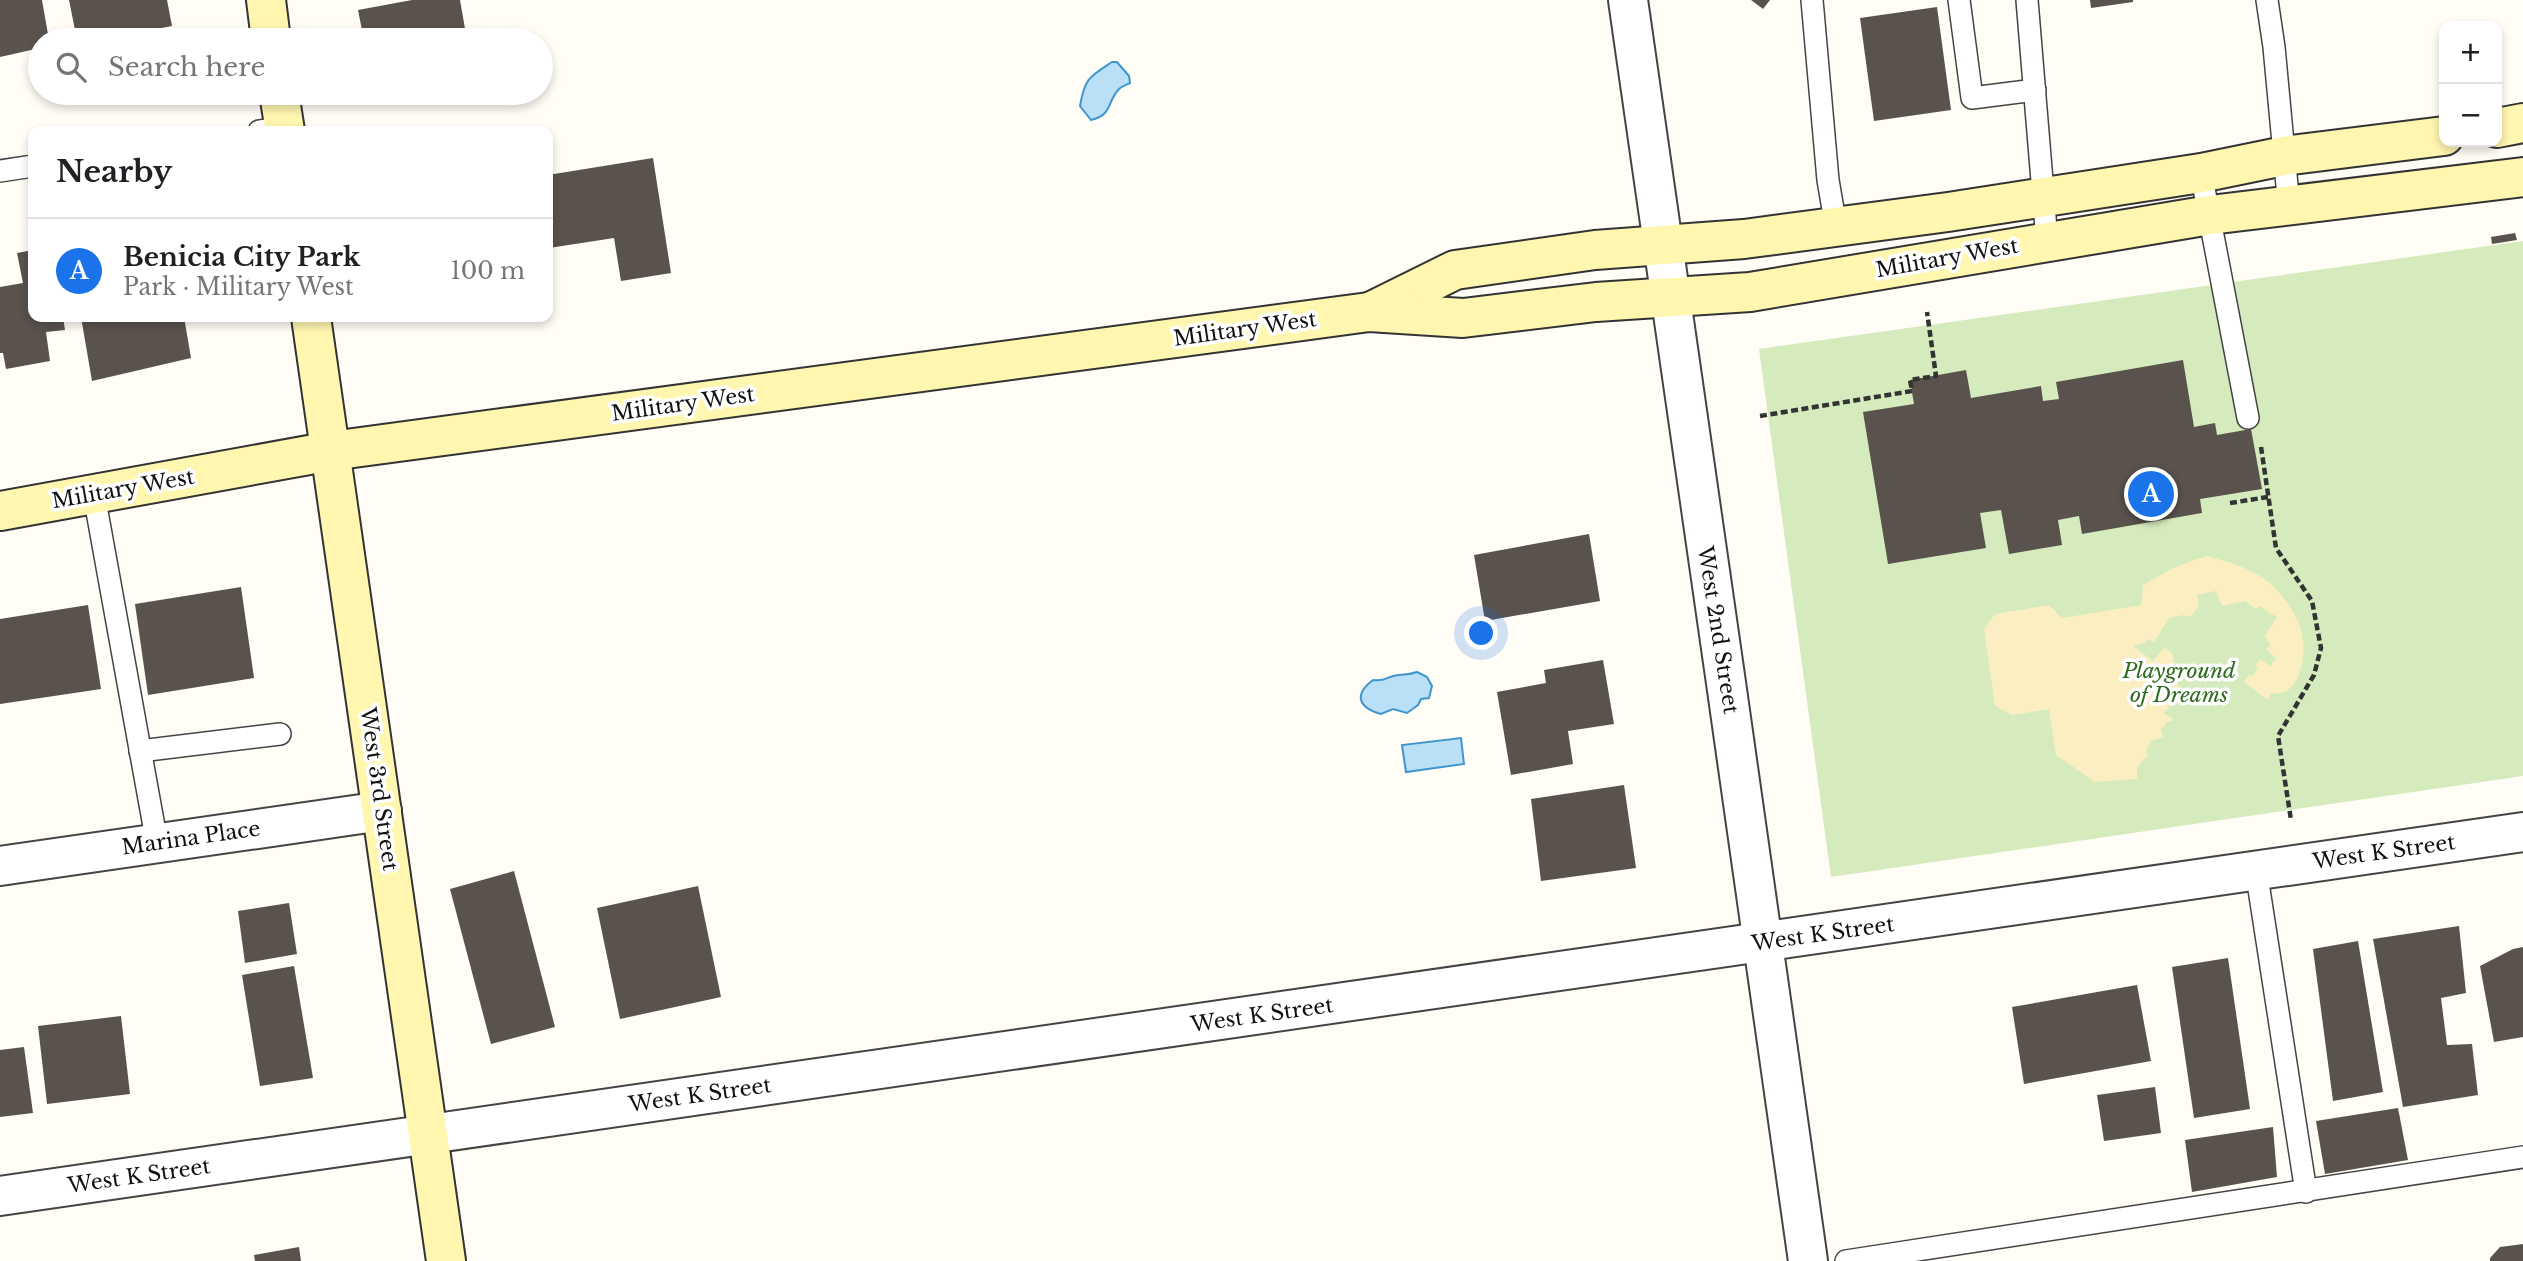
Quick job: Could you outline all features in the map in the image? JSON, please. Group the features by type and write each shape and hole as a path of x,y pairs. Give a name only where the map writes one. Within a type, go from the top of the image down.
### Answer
{"main road":[{"path":"266,0 270,28"},
{"path":"2502,127 2523,123"},
{"name":"Military West","path":"1369,312 1455,270 1595,250 1744,239 1836,227 2202,173 2284,156 2439,137"},
{"name":"Military West","path":"0,511 331,451 1369,312 1463,318 1596,302 1750,292 2210,215 2523,177"},
{"name":"West 3rd Street","path":"312,322 446,1261"}],"street":[{"name":"West 2nd Street","path":"1628,0 1669,299 1765,943 1808,1261"},
{"name":"Marina Place","path":"0,866 382,811"},
{"name":"West K Street","path":"0,1196 2523,832"}],"lane":[{"path":"1812,0 1828,180 1836,227"},
{"path":"1959,0 1972,98 2035,90"},
{"path":"2026,0 2048,242"},
{"path":"2267,0 2289,207"},
{"path":"0,171 28,167"},
{"path":"2202,173 2248,418"},
{"path":"94,495 157,843"},
{"path":"140,751 279,734"},
{"path":"2256,870 2305,1192"},
{"path":"1846,1261 2523,1157"}],"path":[{"path":"1760,416 1912,391 1910,380 1936,376 1927,312"},
{"path":"2260,447 2276,548 2312,601 2321,648 2314,676 2278,736 2291,820"},
{"path":"2230,503 2268,497"}],"green space":[{"path":"2523,241 2523,776 1831,877 1759,349"}],"sand":[{"name":"Playground of Dreams","path":"2206,556 2232,563 2264,578 2291,608 2302,632 2303,660 2298,678 2287,691 2271,694 2268,700 2244,682 2258,669 2255,665 2260,659 2270,666 2276,658 2266,649 2270,646 2265,635 2277,617 2259,606 2256,609 2245,601 2222,606 2216,591 2197,595 2199,605 2191,617 2184,615 2169,618 2154,642 2148,639 2145,643 2133,646 2153,661 2164,647 2172,653 2180,692 2164,713 2174,720 2165,723 2165,727 2161,728 2163,737 2151,741 2146,751 2148,758 2143,759 2137,768 2137,779 2095,782 2056,755 2049,709 2012,715 1995,706 1984,629 1995,614 2049,605 2062,618 2141,605 2143,585 2173,568"}],"water":[{"path":"1112,62 1117,62 1129,76 1130,83 1119,89 1103,115 1091,120 1080,106 1084,89 1093,75"},
{"path":"1417,672 1427,677 1432,686 1429,698 1421,699 1418,705 1407,713 1393,709 1381,714 1368,708 1361,700 1363,691 1373,680"},
{"path":"1461,738 1464,764 1406,772 1402,745"}],"building":[{"path":"0,0 42,0 47,28 28,28 28,51 0,57"},
{"path":"69,0 167,0 172,26 162,28 75,28"},
{"path":"412,0 460,0 465,28 362,28 358,10"},
{"path":"1751,0 1770,0 1763,9"},
{"path":"2090,0 2133,0 2133,2 2091,8"},
{"path":"1937,7 1951,110 1874,121 1860,18"},
{"path":"653,158 671,273 621,281 614,238 553,247 553,174"},
{"path":"2515,233 2517,240 2492,244 2491,237"},
{"path":"28,251 28,322 64,322 65,330 46,332 50,361 6,369 3,353 0,353 0,287 23,283 17,253"},
{"path":"82,322 185,322 191,358 92,381"},
{"path":"2183,360 2194,427 2215,423 2217,435 2251,429 2262,489 2200,499 2202,513 2082,534 2079,516 2058,520 2062,545 2009,554 2001,510 1980,513 1986,548 1888,564 1863,412 1914,404 1910,380 1966,370 1971,398 2041,386 2043,401 2059,399 2056,382"},
{"path":"1589,534 1600,601 1485,621 1474,555"},
{"path":"241,587 254,678 148,695 135,604"},
{"path":"88,605 101,689 0,704 0,619"},
{"path":"1603,660 1614,724 1568,731 1573,764 1511,775 1497,692 1546,683 1544,670"},
{"path":"1624,785 1636,868 1541,881 1531,799"},
{"path":"514,871 555,1027 491,1044 450,889"},
{"path":"698,886 721,997 620,1019 597,908"},
{"path":"289,903 297,954 245,963 238,911"},
{"path":"2459,926 2466,993 2441,998 2447,1045 2472,1044 2478,1095 2403,1107 2373,939"},
{"path":"2358,941 2383,1092 2333,1101 2313,949"},
{"path":"2523,947 2523,1037 2494,1042 2480,966 2513,949"},
{"path":"2228,958 2250,1109 2194,1118 2172,967"},
{"path":"294,966 313,1078 260,1086 242,975"},
{"path":"2137,985 2151,1061 2024,1084 2012,1007"},
{"path":"121,1016 130,1094 47,1104 38,1026"},
{"path":"24,1047 33,1113 0,1117 0,1050"},
{"path":"2155,1087 2161,1133 2104,1141 2097,1095"},
{"path":"2398,1108 2408,1160 2325,1174 2316,1121"},
{"path":"2273,1127 2277,1177 2192,1192 2185,1140"},
{"path":"2523,1244 2523,1261 2490,1261 2500,1247"},
{"path":"299,1247 301,1261 255,1261 254,1255"}],"place":[{"name":"Benicia City Park","path":"2151,494"}]}
